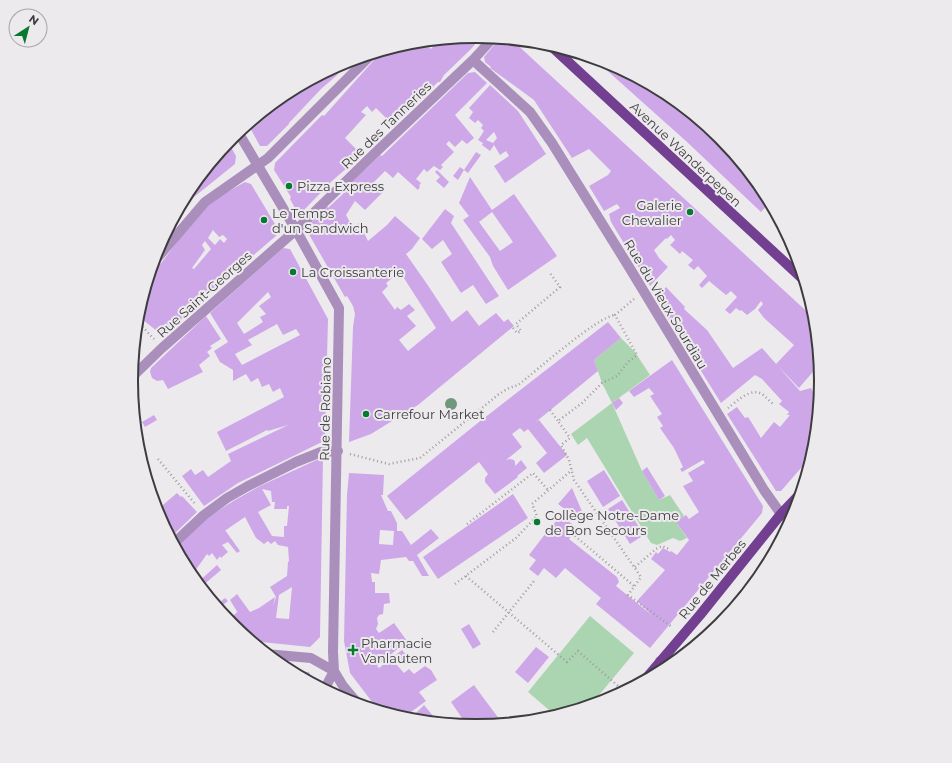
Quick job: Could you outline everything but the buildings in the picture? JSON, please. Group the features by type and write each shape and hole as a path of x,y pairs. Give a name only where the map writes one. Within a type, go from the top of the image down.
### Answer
{"main road":[{"name":"Avenue Wanderpepen","path":"560,54 797,274"},
{"name":"Rue de Merbes","path":"653,670 700,615 781,514 792,503"}],"street":[{"name":"Rue des Tanneries","path":"296,230 474,60 489,44"},
{"name":"Rue du Vieux Sourdiau","path":"474,60 530,112 552,143 764,490 781,514 786,518"},
{"path":"164,250 205,202 268,158 364,62"},
{"name":"Rue de Robiano","path":"242,138 296,230 339,308 338,451 333,652 334,671 352,696"},
{"name":"Rue Saint-Georges","path":"138,371 162,348 296,230"},
{"path":"177,540 204,515 227,498 296,462 321,452 338,451"},
{"path":"277,655 311,658 334,671 327,685"}],"path":[{"path":"513,328 518,333 521,331 516,324 560,287 550,273"},
{"path":"338,451 389,464 420,458 500,394 509,388 518,385 584,333 609,316 615,315 643,291"},
{"path":"558,421 582,403 602,383 617,376 628,362 637,356 615,315"},
{"path":"142,326 162,348"},
{"path":"718,415 748,394 755,392 761,393 774,405"},
{"path":"550,410 570,438 561,445 569,460 574,480 641,577 628,595 671,627 676,622"},
{"path":"158,459 204,515"},
{"path":"455,584 516,538 537,516 532,504 572,470"},
{"path":"467,524 533,473 548,490"},
{"path":"575,536 634,586"},
{"path":"634,567 656,549 662,546 669,549"},
{"path":"466,576 567,662 578,651 620,688"},
{"path":"493,632 534,581"}],"green space":[{"path":"621,338 635,352 650,375 612,403 602,383 594,360"},
{"path":"612,403 642,471 659,500 670,495 684,516 676,522 687,538 680,541 673,538 657,545 651,543 587,438 578,445 571,434"},
{"path":"590,616 634,653 597,697 585,702 550,711 528,692"}],"place":[{"name":"Pizza Express","path":"289,186"},
{"name":"Galerie Chevalier","path":"690,212"},
{"name":"Le Temps d'un Sandwich","path":"264,220"},
{"name":"La Croissanterie","path":"293,272"},
{"name":"Carrefour Market","path":"366,414"},
{"name":"Collège Notre-Dame de Bon Secours","path":"537,522"},
{"name":"Pharmacie Vanlautem","path":"353,650"}]}
